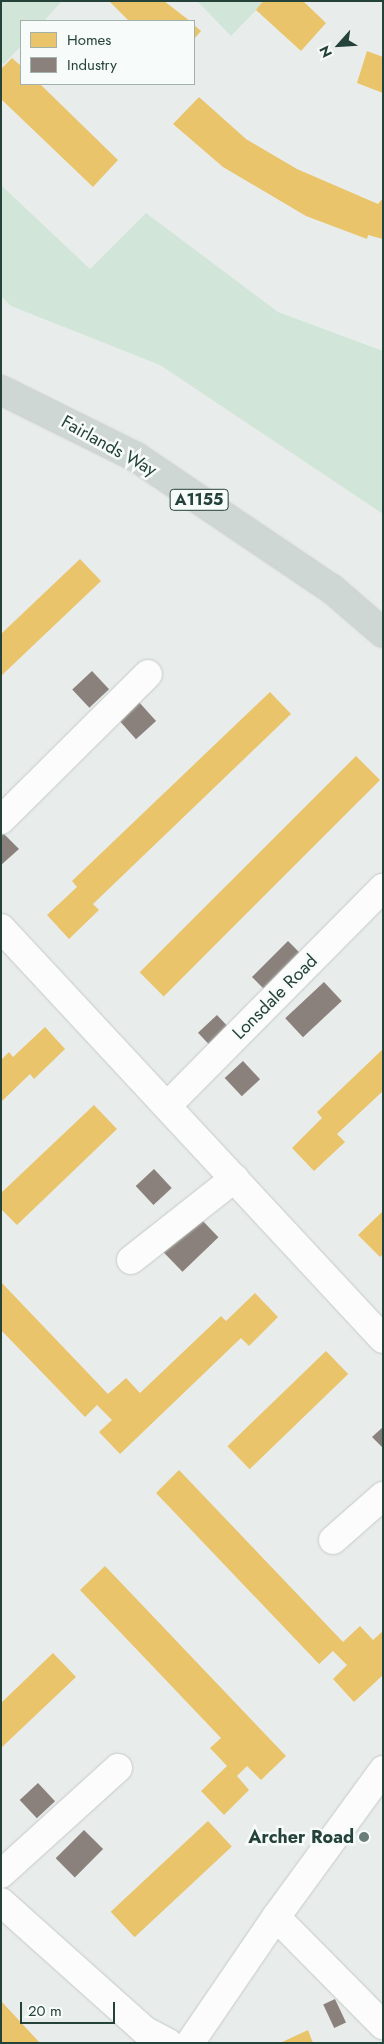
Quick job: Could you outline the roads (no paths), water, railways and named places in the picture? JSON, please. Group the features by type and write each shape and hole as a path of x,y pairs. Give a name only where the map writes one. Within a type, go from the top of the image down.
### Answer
{"main road":[{"name":"Fairlands Way","path":"1,390 136,456 332,589 383,633"}],"street":[{"path":"1,820 148,674"},
{"name":"Lonsdale Road","path":"167,1106 383,888"},
{"path":"1,928 383,1339"},
{"path":"131,1260 235,1178"},
{"path":"333,1540 383,1496"},
{"path":"1,1874 118,1768"},
{"path":"190,2043 276,1916 383,1770"},
{"path":"1,1902 144,2030 168,2043"},
{"path":"276,1916 383,2025"}],"place":[{"name":"Archer Road","path":"364,1837"}]}
